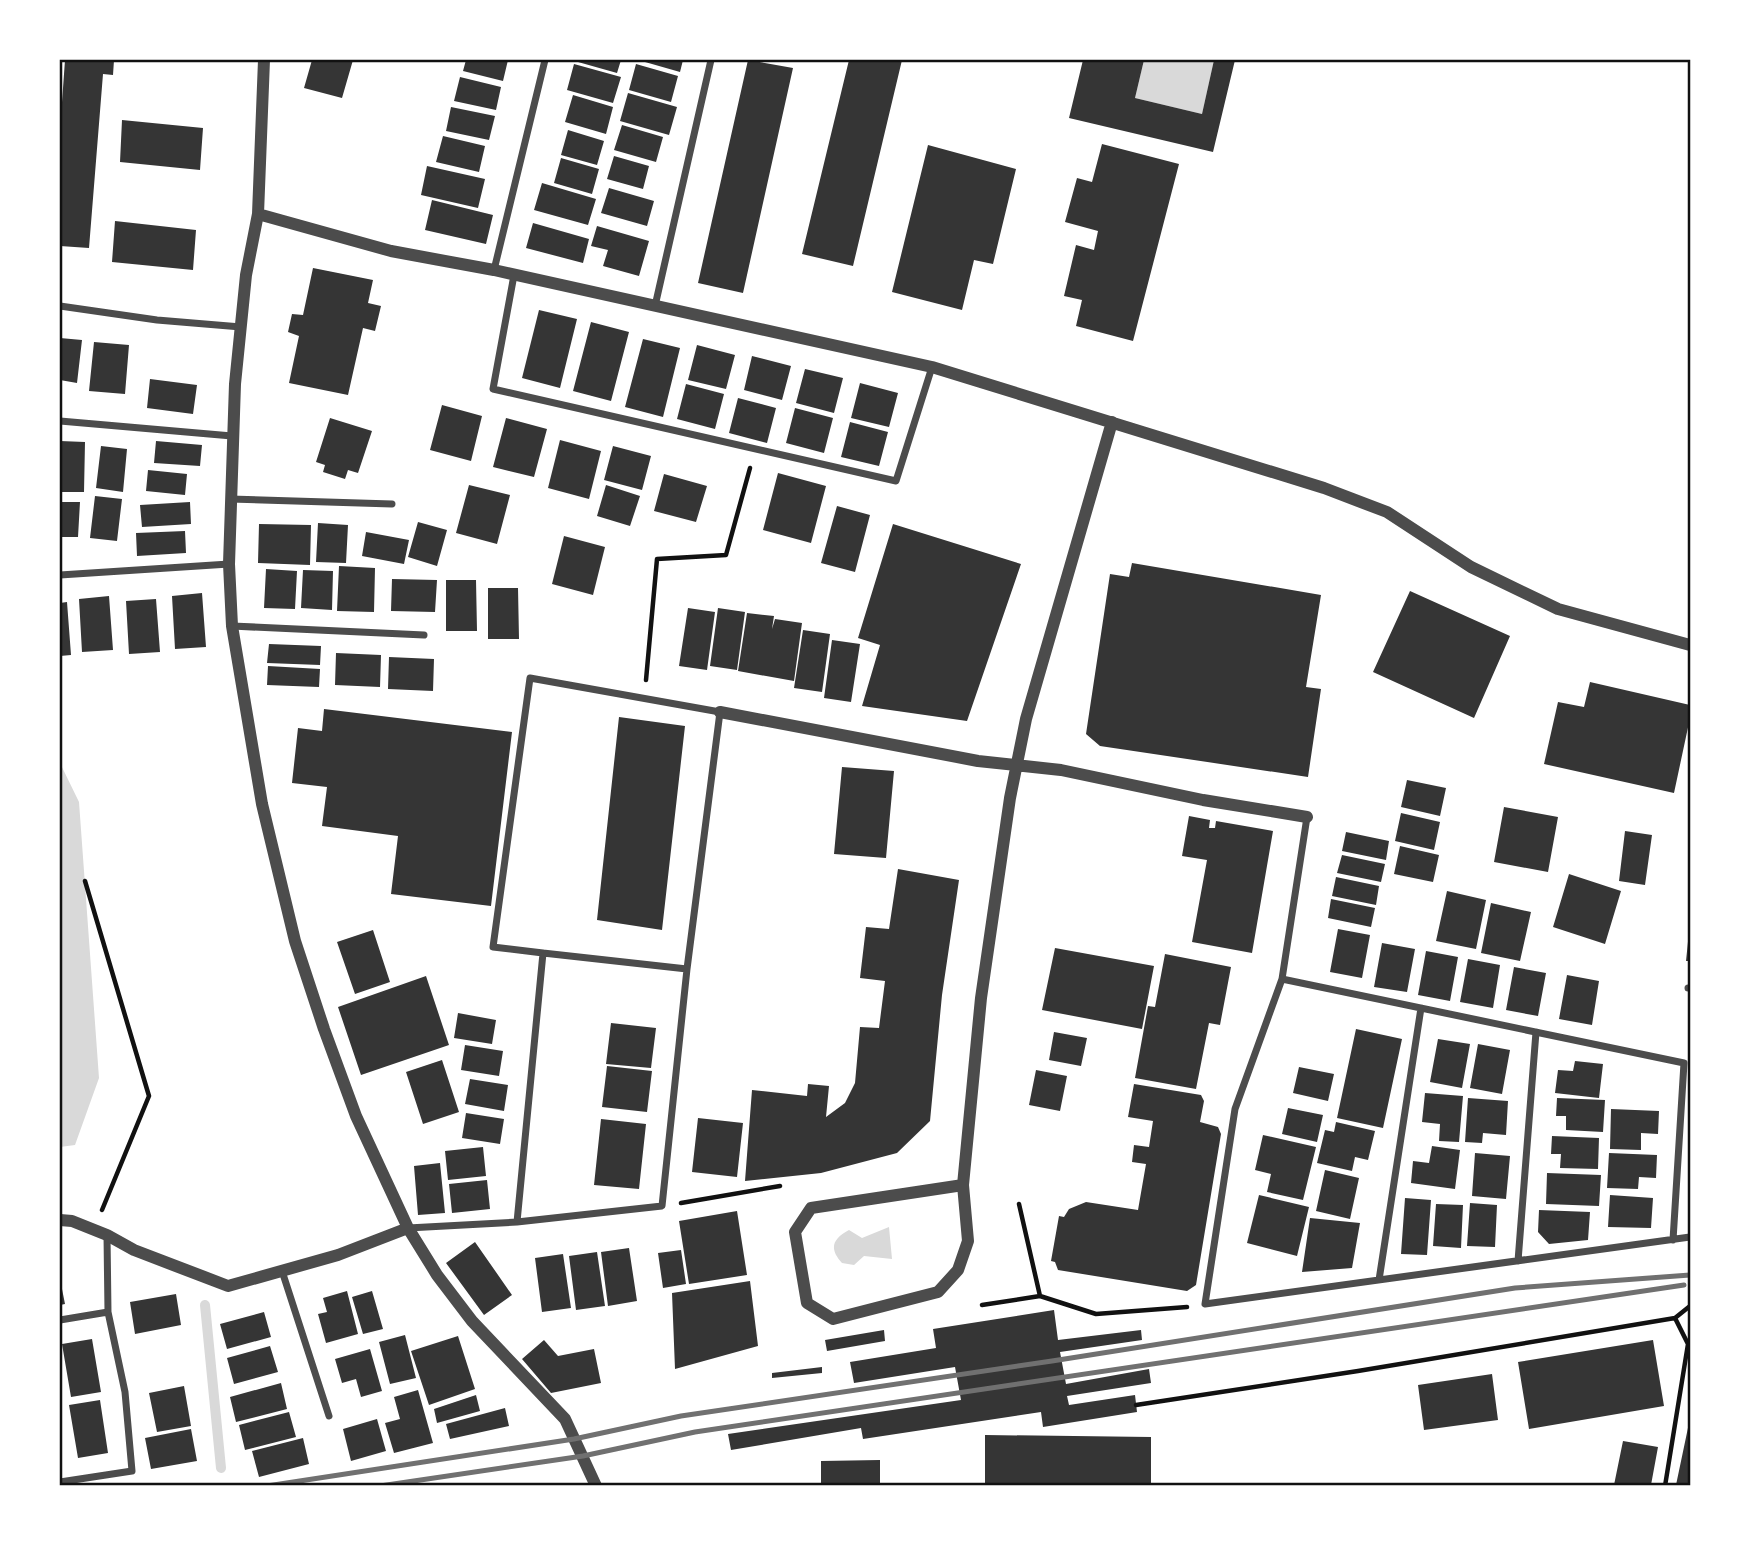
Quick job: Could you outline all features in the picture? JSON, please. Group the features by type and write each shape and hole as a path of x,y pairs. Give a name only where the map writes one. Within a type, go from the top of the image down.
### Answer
{"street":[{"path":"264,60 258,215 246,275 232,436 229,564 232,626 262,804 295,942 356,1116 408,1228 437,1275 472,1321 565,1419 596,1486"},
{"path":"494,270 545,60"},
{"path":"655,306 711,60"},
{"path":"258,215 391,251 494,270 932,367 1324,488 1387,512 1471,567 1558,609 1690,645"},
{"path":"514,275 492,389 895,481 932,367"},
{"path":"60,306 157,320 241,327"},
{"path":"60,421 232,436"},
{"path":"963,1185 811,1208 794,1232 807,1303 833,1319 938,1292 958,1270 968,1241 963,1185 981,998 1010,798 1026,719 1112,422"},
{"path":"230,499 392,504"},
{"path":"60,575 229,564"},
{"path":"232,626 424,635"},
{"path":"687,969 493,947 530,678 978,761 1061,770 1203,800 1307,817 1282,979 1235,1109 1205,1304 1690,1237"},
{"path":"60,1220 72,1221 107,1235 134,1250 228,1286 338,1255 408,1228 517,1222 663,1206 687,969 720,712"},
{"path":"517,1222 543,953"},
{"path":"1282,979 1684,1063 1673,1240"},
{"path":"1379,1280 1421,1008"},
{"path":"1518,1261 1536,1032"},
{"path":"60,1482 132,1471 125,1392 108,1312 107,1235"},
{"path":"282,1271 329,1416"},
{"path":"60,1320 108,1312"}],"path":[{"path":"645,698 657,559 726,555 755,449"},
{"path":"85,881 149,1096 94,1230"},
{"path":"663,1206 780,1186"},
{"path":"1019,1204 1040,1296"},
{"path":"982,1306 1040,1296 1096,1314 1205,1304"},
{"path":"1136,1405 1675,1318 1690,1307"},
{"path":"1665,1486 1688,1344 1675,1318"}],"shaded area":[{"path":"1144,60 1214,60 1202,114 1135,98"},
{"path":"60,763 79,802 99,1078 75,1145 60,1147"},
{"path":"889,1227 892,1259 864,1256 854,1265 842,1263 835,1253 836,1241 849,1230 862,1238"}],"building":[{"path":"65,60 114,60 113,75 103,74 89,248 60,246 60,130"},
{"path":"312,60 353,60 342,98 304,88"},
{"path":"466,60 508,60 503,81 463,71"},
{"path":"621,60 617,73 578,62"},
{"path":"638,60 683,60 680,72"},
{"path":"748,60 793,68 743,293 698,283"},
{"path":"849,60 902,60 853,266 802,254"},
{"path":"1083,60 1144,60 1135,98 1202,114 1214,60 1235,60 1213,152 1069,118"},
{"path":"574,64 621,77 613,103 567,90"},
{"path":"636,64 678,76 671,102 629,90"},
{"path":"460,77 501,87 496,110 454,101"},
{"path":"628,93 677,107 669,135 620,121"},
{"path":"573,95 613,107 606,134 565,122"},
{"path":"451,107 495,116 489,140 446,131"},
{"path":"122,120 203,128 200,170 120,162"},
{"path":"622,125 663,137 656,162 614,150"},
{"path":"568,130 604,141 597,165 561,155"},
{"path":"443,136 485,146 479,172 436,162"},
{"path":"1102,144 1179,164 1133,341 1076,326 1082,300 1064,296 1076,245 1094,250 1098,231 1065,222 1077,178 1092,182"},
{"path":"928,145 1016,169 993,264 974,260 962,310 892,292"},
{"path":"614,156 649,166 643,189 607,179"},
{"path":"561,158 599,169 592,194 554,183"},
{"path":"427,166 485,179 478,208 421,195"},
{"path":"542,183 596,199 588,225 534,210"},
{"path":"609,188 654,201 647,226 601,213"},
{"path":"432,200 493,215 486,244 425,230"},
{"path":"115,221 196,230 193,270 112,262"},
{"path":"533,223 589,239 583,263 526,248"},
{"path":"597,226 649,241 639,276 603,266 608,250 591,246"},
{"path":"313,268 373,280 368,303 381,306 375,331 363,328 348,395 289,383 299,336 288,332 292,314 303,315"},
{"path":"539,310 577,319 560,388 522,378"},
{"path":"591,322 629,332 611,401 573,391"},
{"path":"60,338 82,340 77,383 60,380"},
{"path":"643,339 680,348 663,417 625,407"},
{"path":"94,342 129,345 125,394 89,391"},
{"path":"697,345 735,355 726,389 688,380"},
{"path":"752,356 791,366 782,400 744,390"},
{"path":"805,369 843,378 834,413 796,403"},
{"path":"150,379 197,385 193,414 147,408"},
{"path":"860,383 898,393 889,427 851,418"},
{"path":"686,384 724,394 715,429 677,419"},
{"path":"738,398 776,408 767,443 729,433"},
{"path":"442,405 482,416 471,461 430,450"},
{"path":"795,408 833,418 824,453 786,443"},
{"path":"330,418 372,431 358,473 348,470 345,479 323,472 325,465 316,462"},
{"path":"506,418 547,429 534,477 493,467"},
{"path":"850,422 888,432 879,466 841,457"},
{"path":"560,440 601,451 589,499 548,488"},
{"path":"60,441 85,442 84,492 60,492"},
{"path":"156,441 202,445 200,466 154,463"},
{"path":"101,446 127,449 123,492 96,488"},
{"path":"613,446 651,456 642,490 604,480"},
{"path":"148,470 187,474 185,495 146,491"},
{"path":"778,473 826,486 811,543 763,530"},
{"path":"664,474 707,486 696,522 654,511"},
{"path":"469,485 510,495 497,544 456,533"},
{"path":"606,485 640,496 630,526 597,516"},
{"path":"95,496 122,499 117,541 90,538"},
{"path":"60,502 80,502 78,537 60,537"},
{"path":"190,502 191,524 142,527 140,505"},
{"path":"837,506 870,515 855,572 821,563"},
{"path":"418,522 447,530 437,566 408,557"},
{"path":"318,523 348,525 346,563 316,562"},
{"path":"259,524 311,525 310,565 258,563"},
{"path":"893,524 1021,564 967,721 862,706 880,645 858,638"},
{"path":"185,531 186,553 137,556 136,533"},
{"path":"366,532 409,540 404,564 362,556"},
{"path":"564,536 605,547 593,595 552,584"},
{"path":"1132,563 1321,595 1306,687 1321,689 1308,777 1100,746 1086,734 1110,574 1129,577"},
{"path":"339,566 375,568 374,612 337,611"},
{"path":"266,569 297,571 295,609 264,608"},
{"path":"303,570 333,571 332,610 301,608"},
{"path":"392,579 437,580 435,612 391,611"},
{"path":"446,580 476,580 477,631 446,631"},
{"path":"488,588 518,588 519,639 488,639"},
{"path":"1410,591 1510,636 1474,718 1373,672"},
{"path":"202,593 206,647 175,649 172,596"},
{"path":"109,596 113,650 82,652 79,599"},
{"path":"156,599 160,652 129,654 126,601"},
{"path":"67,602 71,655 60,656 60,603"},
{"path":"688,608 715,612 707,670 679,666"},
{"path":"718,608 745,612 737,670 710,666"},
{"path":"747,613 774,616 772,629 775,619 802,623 794,681 738,671"},
{"path":"803,630 830,634 822,692 794,688"},
{"path":"832,640 860,644 851,702 824,698"},
{"path":"269,644 321,646 320,665 267,663"},
{"path":"336,653 381,655 380,687 335,685"},
{"path":"389,657 434,659 433,691 388,689"},
{"path":"268,666 320,669 319,687 267,685"},
{"path":"1590,682 1690,705 1690,718 1674,793 1544,764 1558,702 1584,707"},
{"path":"324,709 512,732 491,906 391,894 398,836 322,826 327,787 292,783 298,728 322,731"},
{"path":"619,717 685,726 662,930 597,920"},
{"path":"842,767 894,771 886,858 834,854"},
{"path":"1407,780 1446,788 1440,816 1401,807"},
{"path":"1504,807 1558,817 1548,872 1494,862"},
{"path":"1401,813 1440,822 1434,850 1395,841"},
{"path":"1189,816 1210,820 1209,828 1215,828 1216,821 1273,831 1252,953 1192,942 1207,860 1182,856"},
{"path":"1625,831 1652,835 1645,885 1619,881"},
{"path":"1346,832 1389,841 1386,860 1342,851"},
{"path":"1400,846 1439,855 1433,882 1394,874"},
{"path":"1342,855 1385,864 1381,882 1337,873"},
{"path":"898,869 959,880 942,995 930,1121 897,1153 821,1173 745,1181 752,1090 807,1096 808,1084 829,1086 826,1117 845,1103 855,1083 860,1027 879,1028 885,981 860,978 866,927 889,929"},
{"path":"1569,874 1621,891 1605,944 1553,927"},
{"path":"1336,877 1379,886 1376,905 1332,896"},
{"path":"1447,891 1486,900 1476,949 1436,941"},
{"path":"1331,899 1375,908 1371,927 1328,918"},
{"path":"1491,903 1531,912 1520,961 1481,953"},
{"path":"1338,929 1370,935 1362,978 1330,972"},
{"path":"373,930 390,982 355,994 337,942"},
{"path":"1689,932 1690,961 1686,961"},
{"path":"1382,943 1415,949 1407,992 1374,987"},
{"path":"1055,948 1154,966 1142,1029 1042,1010"},
{"path":"1426,951 1458,957 1450,1001 1418,995"},
{"path":"1165,954 1231,967 1220,1025 1209,1023 1196,1089 1135,1078 1148,1006 1155,1007"},
{"path":"1468,959 1500,965 1493,1008 1460,1002"},
{"path":"1514,967 1546,973 1538,1016 1506,1010"},
{"path":"1567,975 1599,981 1592,1025 1559,1019"},
{"path":"426,976 449,1045 361,1075 338,1007"},
{"path":"458,1013 496,1020 492,1044 454,1038"},
{"path":"611,1023 656,1028 651,1068 606,1064"},
{"path":"1356,1029 1402,1039 1383,1128 1337,1118"},
{"path":"1054,1032 1087,1038 1081,1066 1049,1060"},
{"path":"1438,1039 1470,1044 1462,1088 1430,1082"},
{"path":"1478,1044 1510,1050 1502,1094 1470,1088"},
{"path":"465,1045 503,1051 499,1076 461,1070"},
{"path":"442,1060 459,1112 423,1124 406,1072"},
{"path":"1575,1061 1603,1064 1599,1098 1555,1093 1558,1070 1573,1071"},
{"path":"607,1066 652,1071 647,1112 602,1107"},
{"path":"1299,1067 1334,1074 1328,1101 1293,1093"},
{"path":"1036,1070 1067,1076 1060,1111 1029,1105"},
{"path":"470,1079 508,1085 504,1111 465,1104"},
{"path":"1134,1084 1201,1095 1204,1101 1200,1122 1218,1127 1221,1134 1196,1285 1187,1291 1058,1270 1055,1262 1051,1261 1059,1216 1064,1217 1069,1209 1086,1202 1138,1210 1146,1164 1132,1162 1134,1145 1149,1147 1153,1121 1128,1117"},
{"path":"1425,1093 1463,1096 1459,1142 1439,1141 1440,1124 1422,1122"},
{"path":"1468,1098 1508,1101 1506,1135 1483,1133 1482,1143 1465,1142"},
{"path":"1557,1098 1605,1100 1603,1132 1566,1130 1566,1116 1556,1116"},
{"path":"1288,1108 1323,1115 1317,1142 1282,1134"},
{"path":"1611,1109 1659,1111 1658,1134 1641,1133 1641,1150 1610,1149"},
{"path":"466,1113 504,1119 500,1144 462,1138"},
{"path":"698,1118 743,1123 737,1177 692,1172"},
{"path":"601,1119 646,1124 639,1189 594,1185"},
{"path":"1336,1122 1375,1131 1368,1160 1355,1157 1352,1171 1317,1163 1325,1130 1334,1132"},
{"path":"1263,1135 1316,1147 1303,1200 1267,1192 1271,1174 1255,1170"},
{"path":"1552,1136 1599,1138 1598,1169 1560,1168 1561,1154 1551,1154"},
{"path":"1432,1146 1460,1150 1455,1189 1411,1183 1413,1161 1429,1163"},
{"path":"483,1147 486,1176 448,1180 445,1151"},
{"path":"1475,1153 1510,1156 1506,1199 1472,1196"},
{"path":"1609,1153 1657,1155 1656,1178 1639,1177 1638,1189 1607,1188"},
{"path":"440,1163 445,1213 418,1215 414,1166"},
{"path":"1325,1170 1359,1178 1350,1219 1316,1211"},
{"path":"1547,1173 1601,1175 1599,1206 1546,1204"},
{"path":"487,1180 490,1209 452,1213 449,1184"},
{"path":"1259,1195 1309,1207 1297,1256 1247,1243"},
{"path":"1610,1195 1653,1198 1651,1228 1608,1227"},
{"path":"1405,1198 1431,1200 1427,1255 1401,1254"},
{"path":"1470,1203 1497,1205 1495,1247 1467,1246"},
{"path":"1436,1204 1463,1205 1461,1248 1433,1246"},
{"path":"1539,1210 1590,1212 1588,1240 1549,1244 1538,1232"},
{"path":"737,1211 747,1275 689,1284 679,1221"},
{"path":"1310,1218 1360,1223 1352,1268 1302,1272"},
{"path":"475,1242 512,1295 484,1315 446,1263"},
{"path":"629,1248 637,1301 608,1306 601,1252"},
{"path":"681,1250 686,1284 663,1288 658,1253"},
{"path":"597,1252 605,1306 576,1310 569,1256"},
{"path":"563,1254 571,1308 542,1312 535,1258"},
{"path":"60,1279 65,1304 60,1305"},
{"path":"750,1281 758,1346 675,1369 672,1293"},
{"path":"347,1291 358,1334 326,1343 318,1314 327,1312 323,1298"},
{"path":"372,1291 383,1329 363,1334 352,1297"},
{"path":"176,1294 181,1325 135,1334 130,1302"},
{"path":"1054,1310 1058,1340 1141,1330 1142,1340 1060,1352 1066,1384 1149,1369 1151,1383 1067,1396 1069,1405 1135,1395 1137,1412 1043,1427 1041,1412 863,1439 861,1428 731,1450 728,1434 961,1400 955,1367 854,1383 850,1362 936,1348 933,1329"},
{"path":"264,1312 271,1337 227,1349 220,1324"},
{"path":"884,1330 885,1341 827,1351 825,1340"},
{"path":"405,1335 416,1378 390,1384 379,1342"},
{"path":"458,1336 475,1389 429,1405 411,1351"},
{"path":"92,1339 101,1392 71,1397 62,1344"},
{"path":"544,1340 558,1356 594,1349 601,1383 551,1393 522,1359"},
{"path":"1653,1340 1664,1406 1529,1429 1518,1362"},
{"path":"270,1346 278,1372 234,1384 227,1358"},
{"path":"370,1349 382,1391 361,1397 356,1379 342,1383 335,1359"},
{"path":"822,1367 822,1373 772,1378 772,1373"},
{"path":"1492,1374 1498,1420 1424,1430 1418,1385"},
{"path":"281,1383 287,1409 236,1422 230,1397"},
{"path":"184,1386 191,1426 157,1432 149,1393"},
{"path":"418,1390 433,1443 394,1453 385,1423 400,1419 394,1397"},
{"path":"476,1395 480,1411 437,1423 434,1409"},
{"path":"100,1400 108,1453 78,1458 69,1405"},
{"path":"505,1408 509,1426 450,1439 446,1424"},
{"path":"289,1412 296,1437 245,1450 239,1425"},
{"path":"377,1419 386,1451 351,1461 343,1429"},
{"path":"1689,1423 1690,1485 1676,1485"},
{"path":"191,1429 197,1461 151,1469 145,1438"},
{"path":"985,1435 1151,1437 1151,1485 985,1485"},
{"path":"303,1438 309,1464 259,1477 252,1451"},
{"path":"1623,1441 1658,1447 1651,1485 1614,1485"},
{"path":"880,1460 880,1485 821,1485 821,1461"}],"waterway":[{"path":"205,1305 221,1468"}],"railway":[{"path":"267,1486 574,1439 681,1416 1515,1288 1690,1275"},
{"path":"380,1486 583,1456 695,1432 1684,1285"}]}
